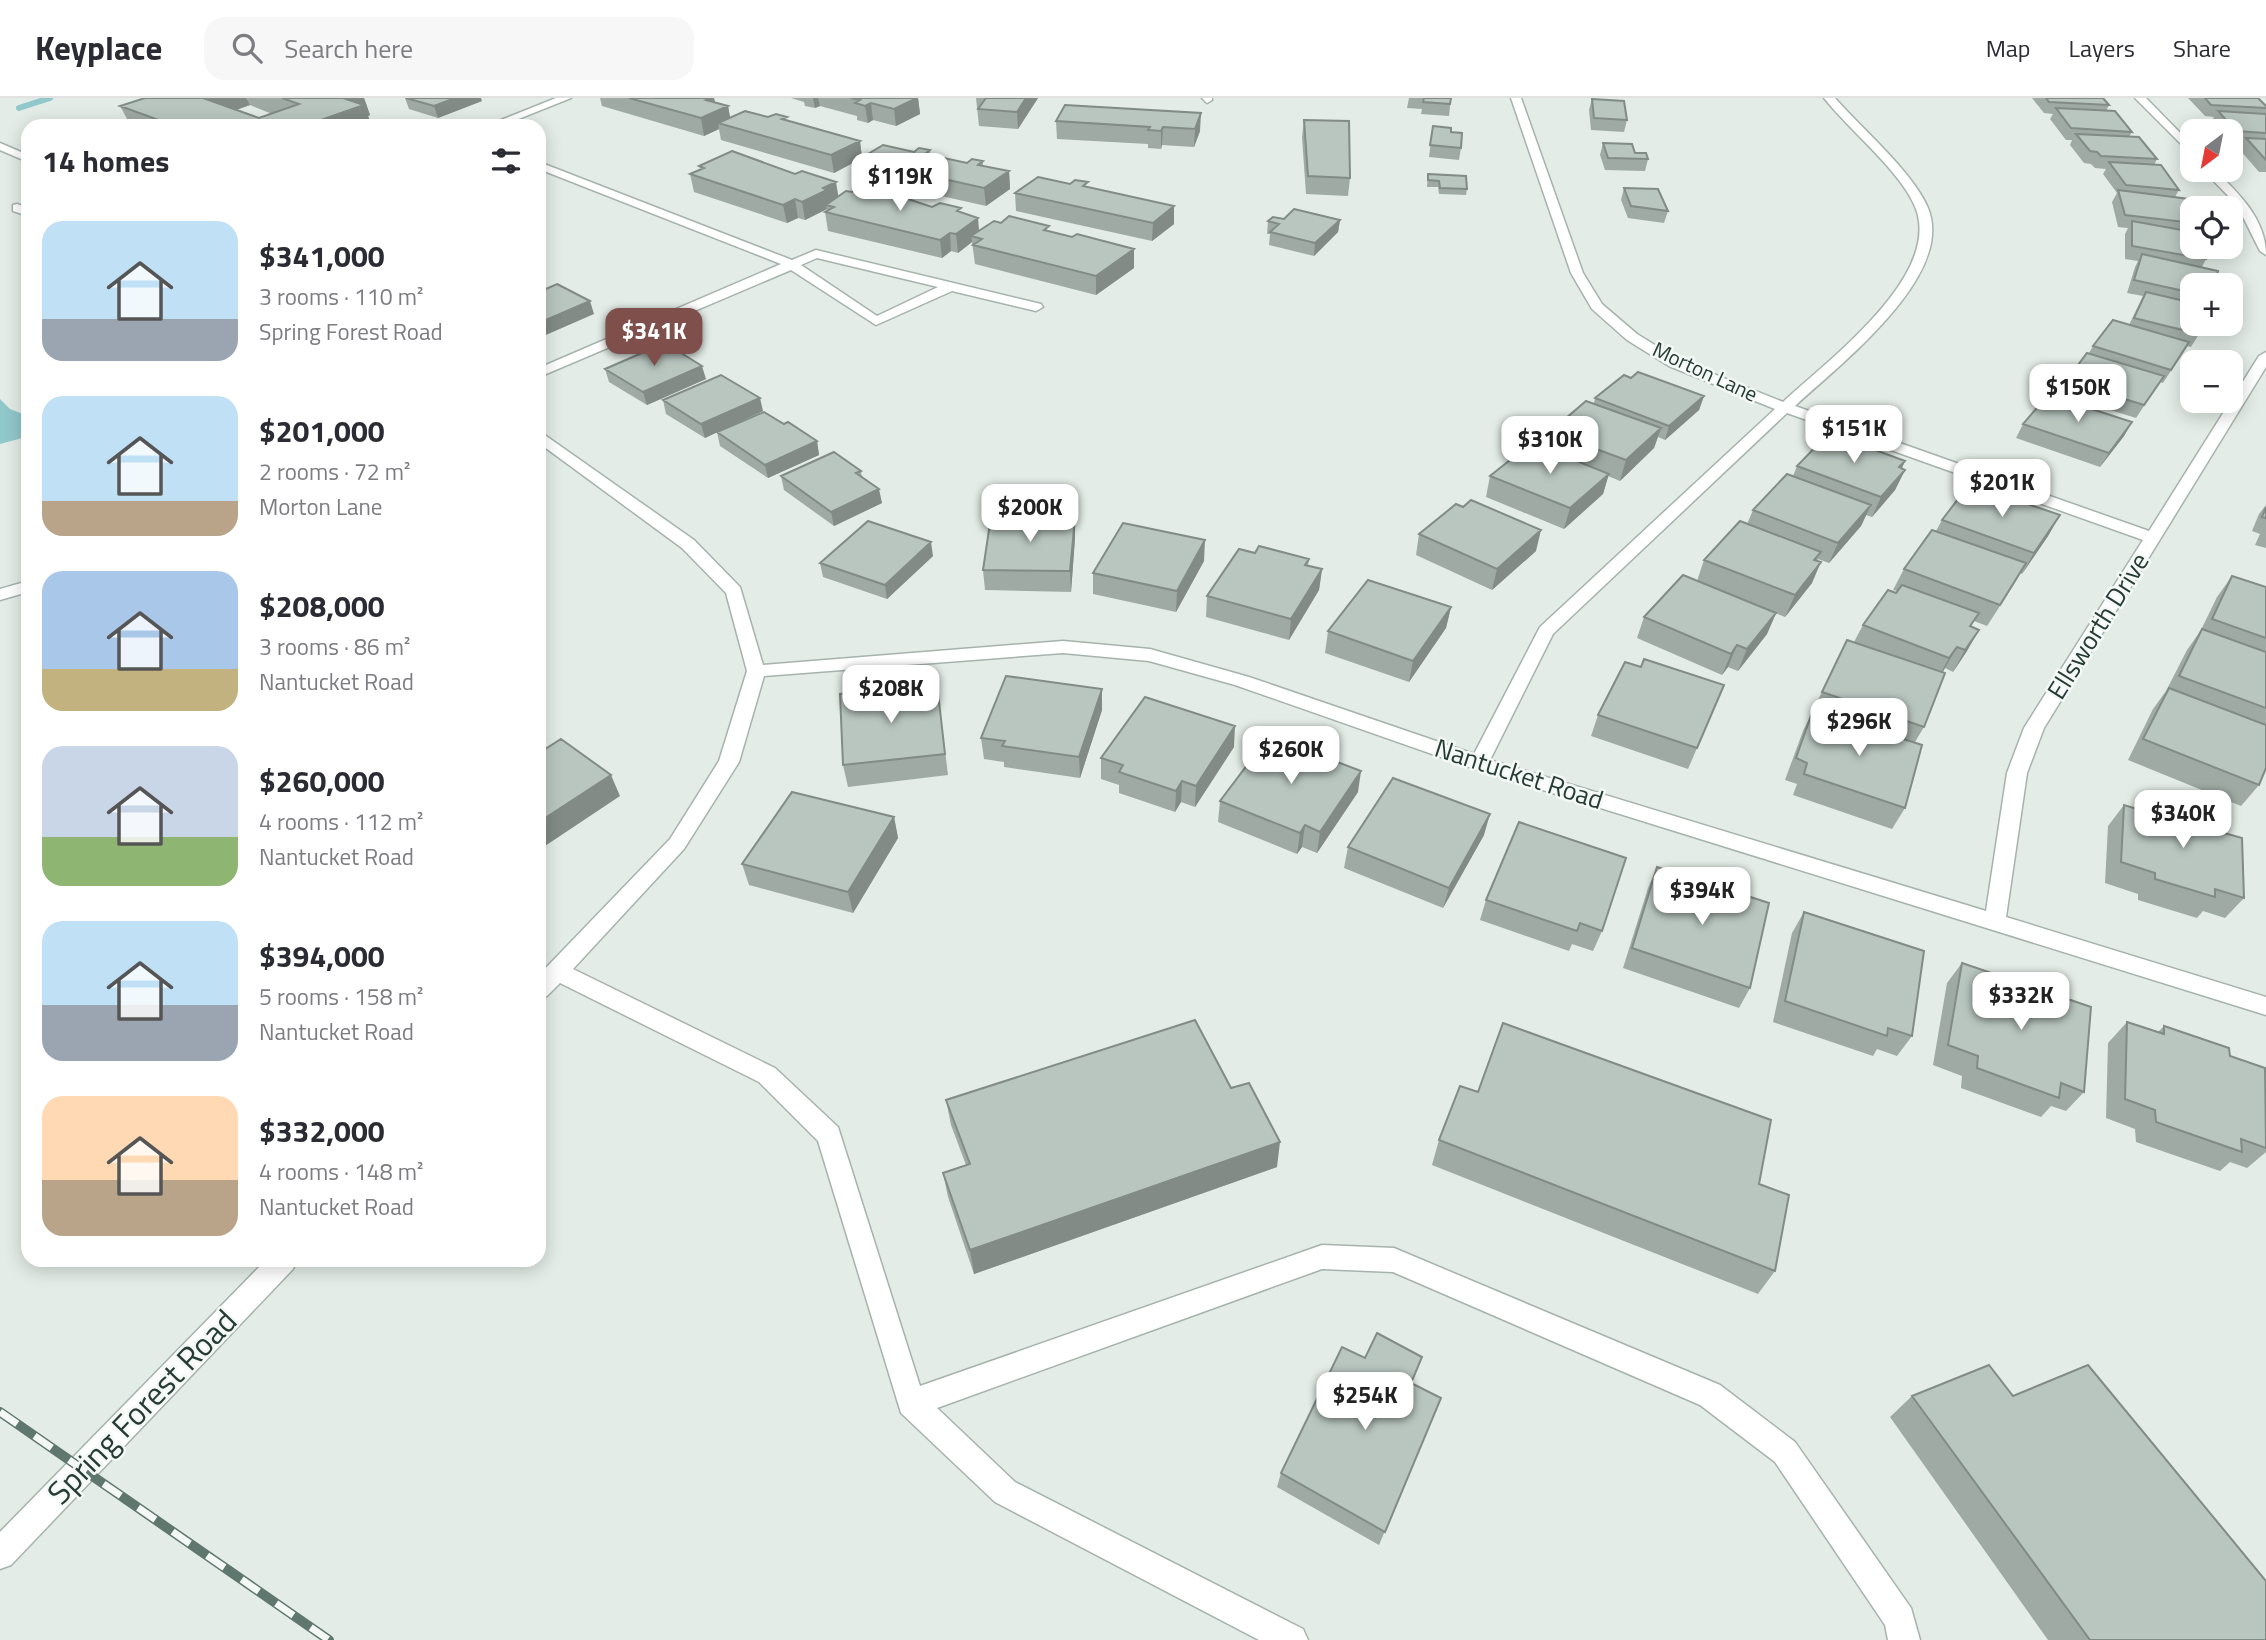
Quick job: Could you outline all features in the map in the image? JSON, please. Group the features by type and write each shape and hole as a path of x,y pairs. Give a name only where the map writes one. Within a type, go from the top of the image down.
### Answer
{"street":[{"path":"510,119 566,98"},
{"name":"Morton Lane","path":"1516,98 1577,273 1597,306 1632,337 1674,363 1786,408 2152,538"},
{"path":"1479,763 1546,631 1786,408 1895,302 1920,265 1927,240 1926,211 1908,183 1829,98"},
{"path":"2140,98 2180,140"},
{"path":"0,146 21,156"},
{"path":"546,168 791,264 876,321 950,287"},
{"path":"2221,182 2242,204 2266,251"},
{"path":"546,370 816,254 1036,307"},
{"name":"Ellsworth Drive","path":"1994,920 2017,773 2034,728 2266,356"},
{"path":"546,441 688,544 734,591 756,671 729,762 677,844 546,983"},
{"path":"0,595 21,588"},
{"name":"Nantucket Road","path":"756,671 1063,647 1150,655 1242,681 1479,763 2266,1006"},
{"path":"557,971 767,1075 829,1135 911,1403 1005,1492 1292,1640"},
{"path":"911,1403 1322,1257 1394,1261 1710,1395 1785,1452 1900,1619 1904,1640"},
{"name":"Spring Forest Road","path":"0,1554 277,1267"}],"water":[{"path":"0,399 10,409 21,413 21,438 0,444"}],"building":[{"path":"145,98 203,98 259,118 299,104 282,98 348,98 346,99 364,105 324,119 156,119 120,106"},
{"path":"406,98 455,98 434,106"},
{"path":"629,98 711,98 706,100 728,106 701,118"},
{"path":"851,98 917,98 894,109 871,103 865,106 855,103 860,100"},
{"path":"986,98 1026,98 1017,112 978,109"},
{"path":"1424,98 1451,98 1450,104 1423,102"},
{"path":"2046,98 2103,98 2109,105 2049,102"},
{"path":"2205,98 2258,98 2266,108 2211,105"},
{"path":"1592,99 1624,101 1627,120 1594,118"},
{"path":"1065,105 1201,113 1195,129 1163,127 1161,131 1148,130 1150,127 1056,121"},
{"path":"2056,108 2115,111 2132,132 2071,128"},
{"path":"745,111 768,117 776,114 787,117 782,119 860,141 831,155 718,123"},
{"path":"2218,111 2266,114 2266,133 2244,132 2244,119 2225,119"},
{"path":"1304,120 1349,121 1350,178 1308,176"},
{"path":"1433,126 1451,128 1451,132 1462,133 1461,148 1430,145"},
{"path":"2076,134 2139,137 2157,159 2101,156 2090,151"},
{"path":"2246,138 2266,139 2266,160"},
{"path":"1603,143 1632,144 1635,153 1646,153 1648,159 1608,158"},
{"path":"883,145 914,152 919,148 930,150 925,154 967,163 972,159 983,161 978,165 1009,171 984,188 858,160"},
{"path":"732,151 795,174 802,171 836,182 823,188 827,190 802,202 795,199 783,205 690,174 704,168 699,166"},
{"path":"2109,162 2161,165 2179,190 2126,185"},
{"path":"1428,174 1466,176 1467,189 1440,188 1439,181 1428,180"},
{"path":"1038,177 1070,184 1075,180 1088,182 1083,186 1174,206 1153,223 1015,193"},
{"path":"866,184 932,207 940,203 961,208 957,211 978,218 956,234 950,233 940,240 825,212 834,207 826,205 846,191 852,192"},
{"path":"1624,188 1658,189 1668,211 1631,206"},
{"path":"2118,190 2180,198 2180,221 2125,215"},
{"path":"1294,209 1340,220 1315,243 1270,232 1279,224 1268,221 1273,217 1284,219"},
{"path":"1009,216 1049,226 1044,230 1072,237 1077,234 1134,249 1096,276 973,245 982,239 971,236 994,221 1001,223"},
{"path":"2132,221 2180,230 2180,254 2132,246"},
{"path":"2142,254 2218,271 2180,273 2180,290 2134,280"},
{"path":"557,284 590,301 546,320 546,289"},
{"path":"2146,292 2180,300 2180,329 2134,318"},
{"path":"2113,320 2189,342 2184,350 2180,350 2180,356 2171,370 2093,346"},
{"path":"665,343 702,366 643,392 605,369"},
{"path":"2087,353 2164,376 2144,405 2066,381"},
{"path":"1638,372 1704,396 1669,426 1595,398 1624,375 1631,378"},
{"path":"721,375 760,398 701,424 663,400"},
{"path":"2048,395 2132,422 2109,453 2023,424"},
{"path":"1586,401 1661,428 1626,460 1550,432"},
{"path":"764,412 784,424 788,422 817,441 765,465 717,432"},
{"path":"1829,433 1905,461 1899,467 1905,470 1881,497 1797,466"},
{"path":"1540,446 1609,474 1570,508 1490,476 1525,448 1534,451"},
{"path":"834,452 861,471 856,473 879,489 831,512 781,476"},
{"path":"1787,474 1871,505 1838,543 1753,510"},
{"path":"1978,487 2060,515 2034,553 1942,520 1965,490 1973,493"},
{"path":"1471,500 1541,530 1497,569 1419,534 1456,504 1463,507"},
{"path":"991,516 1075,518 1070,571 983,570"},
{"path":"868,521 931,542 885,585 820,563"},
{"path":"1740,521 1821,552 1814,560 1821,562 1795,595 1704,560"},
{"path":"1123,523 1205,540 1177,591 1093,573"},
{"path":"1932,530 2026,563 2000,605 1904,569"},
{"path":"1259,546 1309,559 1305,565 1322,569 1291,619 1207,596 1239,549 1255,553"},
{"path":"1683,575 1776,613 1747,649 1737,645 1731,654 1644,617"},
{"path":"2232,576 2266,587 2266,638 2212,619"},
{"path":"1368,580 1451,607 1413,661 1328,631"},
{"path":"1902,585 1979,613 1970,626 1979,630 1965,650 1957,647 1949,658 1863,625 1888,590 1896,593"},
{"path":"2202,629 2266,652 2266,708 2179,676"},
{"path":"1847,640 1945,673 1924,727 1822,692"},
{"path":"1644,659 1724,685 1697,748 1598,715 1625,662 1641,667"},
{"path":"1006,676 1102,689 1079,757 1002,746 1005,741 981,738"},
{"path":"937,684 945,754 843,765 840,694"},
{"path":"2169,688 2266,725 2266,768 2259,785 2143,739"},
{"path":"1145,697 1235,726 1196,786 1182,781 1176,791 1119,772 1123,765 1101,758"},
{"path":"1813,710 1922,745 1905,808 1804,774 1807,763 1796,758"},
{"path":"1269,736 1361,771 1320,832 1305,825 1300,833 1220,801"},
{"path":"561,739 611,775 546,817 546,749"},
{"path":"1393,778 1490,814 1449,888 1348,847"},
{"path":"792,792 894,817 848,892 742,864"},
{"path":"2148,803 2217,823 2217,831 2242,838 2244,898 2215,889 2215,897 2155,879 2155,873 2121,862 2124,805 2147,812"},
{"path":"1519,822 1626,858 1602,931 1580,923 1577,931 1486,900"},
{"path":"1657,867 1769,903 1750,988 1632,948"},
{"path":"1804,912 1924,951 1912,1036 1888,1028 1887,1036 1785,1001"},
{"path":"1962,963 2091,1007 2084,1092 2061,1083 2059,1098 1977,1068 1978,1056 1948,1045"},
{"path":"1195,1020 1231,1088 1249,1083 1280,1142 970,1250 943,1173 970,1164 946,1100"},
{"path":"2127,1022 2164,1034 2164,1026 2229,1048 2230,1056 2265,1068 2266,1148 2241,1139 2242,1152 2156,1122 2155,1110 2125,1099"},
{"path":"1503,1023 1771,1120 1759,1184 1789,1195 1775,1271 1439,1140 1460,1086 1478,1092"},
{"path":"1377,1333 1422,1357 1411,1383 1441,1398 1385,1532 1281,1473 1342,1347 1365,1358"},
{"path":"1989,1365 2013,1396 2088,1365 2266,1581 2266,1640 2090,1640 1912,1396"}],"waterway":[{"path":"19,108 50,98"}],"railway":[{"path":"0,1412 329,1640"}]}
